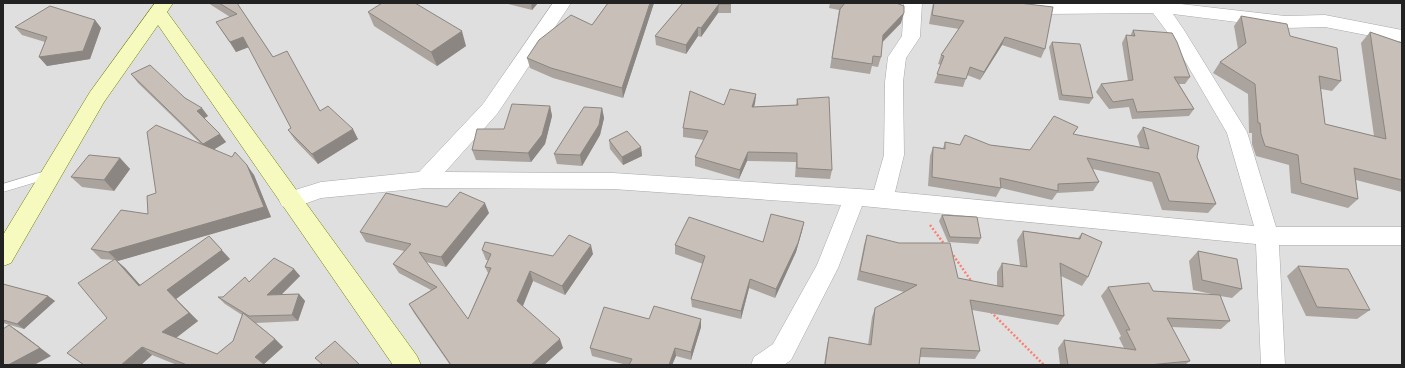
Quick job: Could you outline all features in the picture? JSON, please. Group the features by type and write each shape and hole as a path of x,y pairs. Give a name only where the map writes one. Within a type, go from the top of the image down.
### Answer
{"street":[{"path":"425,180 490,109 562,3"},
{"path":"882,199 894,154 894,82 897,57 911,37 913,3"},
{"path":"1004,3 1043,8 1158,7 1285,22 1325,22 1402,36"},
{"path":"1158,7 1178,34 1237,132 1264,216 1267,236 1273,365"},
{"path":"3,256 97,97 161,8 290,200 408,365"},
{"path":"290,200 321,190 425,180 613,181 882,199 1267,236 1402,236"},
{"path":"762,365 782,352 827,268 854,198"}],"lane":[{"path":"3,188 52,173"}],"path":[{"path":"911,202 960,264 976,288"},
{"path":"987,306 991,312 1044,365"}],"shaded area":[{"path":"3,3 1402,3 1402,365 3,365"}],"building":[{"path":"219,3 237,3 273,57 287,51 320,111 328,106 353,129 312,154 288,130 291,128 243,37 230,42 216,22 237,14"},
{"path":"382,3 415,3 462,31 431,52 368,12"},
{"path":"608,3 650,3 622,88 551,68 527,58 539,40 571,15 592,25"},
{"path":"683,3 731,4 719,4 701,28 698,27 686,45 655,36"},
{"path":"845,3 896,3 904,6 904,13 883,35 881,57 873,56 872,64 832,58 840,9"},
{"path":"934,3 1019,3 1053,7 1045,49 1005,37 984,72 970,67 966,79 937,74 944,56 941,55 964,21 932,15"},
{"path":"50,6 95,20 83,51 39,57 47,37 15,27"},
{"path":"1241,16 1287,24 1290,36 1337,48 1341,81 1319,76 1325,124 1386,139 1370,32 1402,43 1402,180 1354,168 1358,199 1301,183 1298,155 1265,146 1261,134 1260,123 1258,123 1255,84 1220,62 1246,43"},
{"path":"1133,30 1172,33 1177,42 1190,77 1174,77 1194,109 1137,112 1133,99 1113,102 1101,84 1133,80 1126,35 1135,36"},
{"path":"1052,42 1080,44 1093,98 1062,95"},
{"path":"150,65 185,98 202,108 197,111 220,134 203,144 131,74"},
{"path":"730,89 756,94 752,107 798,105 797,99 829,97 832,170 797,168 797,153 748,152 740,170 695,157 708,131 683,128 690,91 724,105"},
{"path":"512,104 550,106 542,135 528,153 472,150 477,129 504,129"},
{"path":"584,107 602,108 599,125 580,155 554,154"},
{"path":"1054,116 1078,127 1073,134 1149,149 1143,127 1199,146 1197,157 1216,204 1169,201 1159,173 1087,158 1099,182 1058,184 1058,191 1000,178 1001,188 932,177 933,147 945,149 945,142 960,145 965,135 990,145 1030,150"},
{"path":"156,125 232,157 235,152 247,165 264,207 108,252 91,249 121,210 148,214 147,196 156,193 147,132"},
{"path":"627,131 641,147 622,157 609,140"},
{"path":"89,155 120,158 104,180 71,177"},
{"path":"460,192 485,203 441,257 419,252 468,319 491,268 485,267 491,254 482,250 485,242 553,256 569,235 591,245 562,286 530,271 517,301 560,339 531,365 451,365 409,304 437,287 393,264 411,244 360,232 386,193 447,207"},
{"path":"771,214 804,222 798,243 776,289 750,279 741,311 691,299 705,256 675,245 689,217 763,242"},
{"path":"942,215 977,217 981,238 950,237"},
{"path":"1023,231 1080,239 1082,233 1102,242 1088,277 1060,263 1064,316 970,300 980,351 921,348 919,365 825,365 829,337 871,345 875,308 917,285 860,271 867,235 899,243 950,243 958,278 1003,287 1002,263 1027,267"},
{"path":"209,236 222,250 167,290 189,313 162,332 217,354 233,341 243,313 275,339 255,357 265,365 187,365 142,347 121,365 84,365 67,353 107,318 78,283 115,259 139,286"},
{"path":"1198,251 1237,259 1242,289 1202,280"},
{"path":"274,258 294,269 267,295 299,294 292,315 249,316 218,297 223,297 245,277 249,282"},
{"path":"1298,266 1348,269 1370,310 1317,307"},
{"path":"1149,283 1153,291 1220,295 1230,321 1167,318 1190,361 1149,365 1068,365 1064,340 1136,350 1126,330 1130,330 1108,287"},
{"path":"3,284 48,296 17,324 3,320"},
{"path":"654,306 701,319 691,352 675,348 669,365 629,365 632,359 590,348 604,307 649,319"},
{"path":"9,325 40,348 8,365 3,365 3,329"},
{"path":"335,341 360,365 323,365 315,358"}]}
